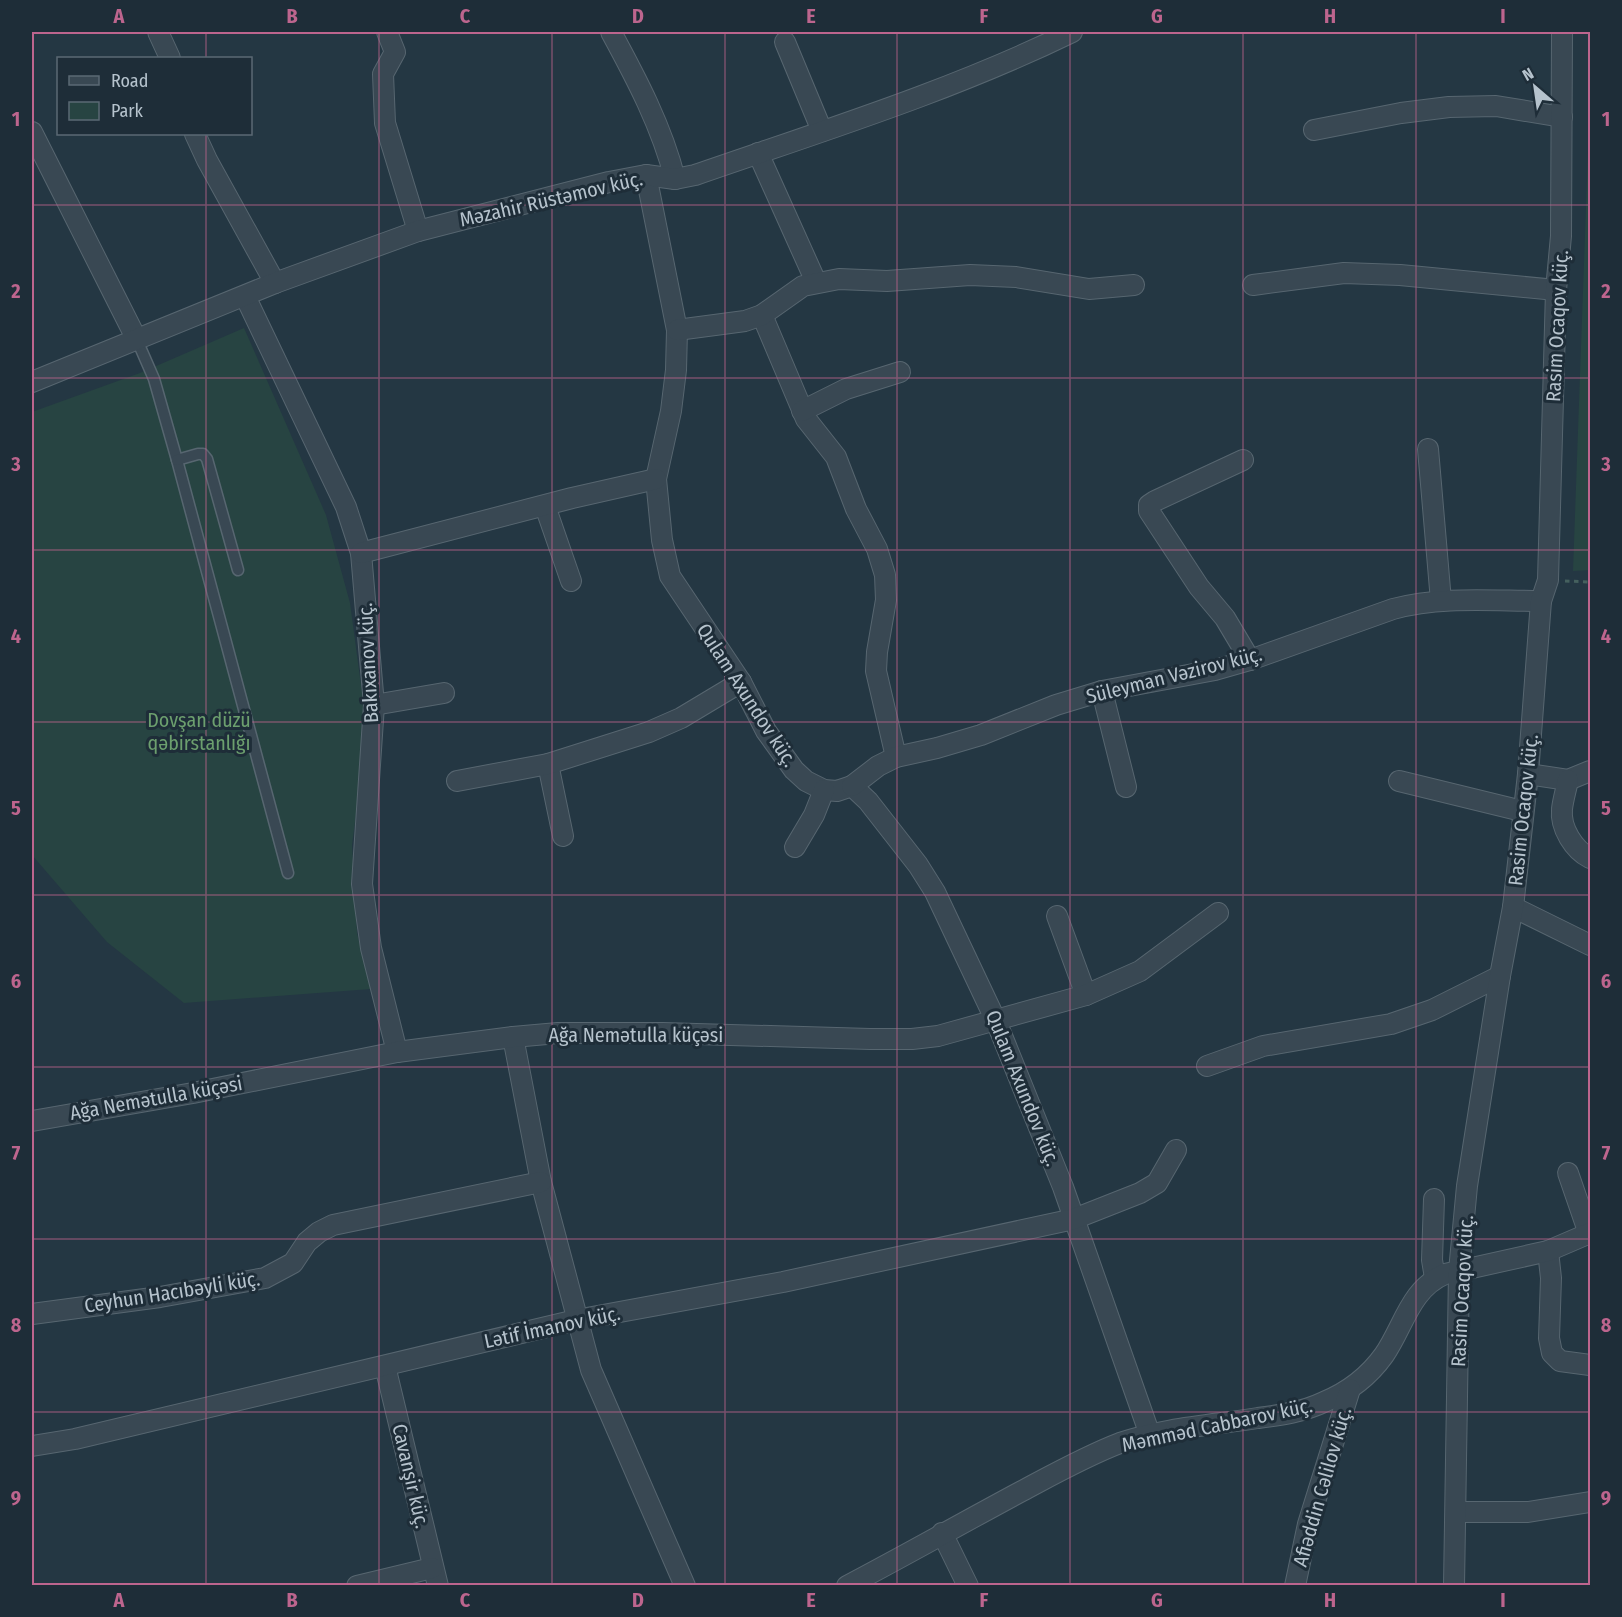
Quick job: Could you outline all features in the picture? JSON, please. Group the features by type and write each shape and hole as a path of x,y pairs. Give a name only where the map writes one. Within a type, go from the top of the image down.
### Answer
{"street":[{"path":"158,32 170,57"},
{"path":"387,32 395,52 383,74 385,123 418,231"},
{"path":"611,32 640,84 670,158 675,179"},
{"name":"Məzahir Rüstəmov küç.","path":"32,382 275,283 418,231 584,188 646,175 675,179 696,175 962,81 1019,58 1072,32"},
{"name":"Rasim Ocaqov küç.","path":"1454,1586 1460,1271 1467,1186 1513,907 1522,811 1528,774 1541,601 1548,580 1556,290 1561,236 1562,32"},
{"path":"785,42 822,131"},
{"path":"1314,130 1401,112 1449,108 1496,106 1562,117"},
{"path":"32,132 40,170 77,219 137,340"},
{"path":"195,135 275,283"},
{"path":"758,153 816,282"},
{"name":"Qulam Axundov küç.","path":"646,175 677,330 676,370 671,411 656,478 662,540 670,576 741,682 766,731 794,770 806,781 824,790"},
{"path":"1252,285 1344,273 1400,275 1556,290"},
{"path":"677,330 745,321 762,315 796,290 816,282 839,279 887,281 970,275 1016,277 1089,289 1134,285"},
{"name":"Bakıxanov küç.","path":"245,296 346,507 361,553 375,705 362,884 364,914 397,1052"},
{"path":"762,315 806,419 836,457 856,509 877,549 885,575 886,600 876,671 896,757"},
{"path":"802,411 846,389 900,372"},
{"path":"1428,449 1441,601"},
{"path":"1243,460 1155,501 1149,506 1149,511 1198,587 1225,618 1250,660"},
{"path":"361,553 656,478"},
{"path":"545,506 571,581"},
{"name":"Süleyman Vəzirov küç.","path":"852,786 878,766 896,757 981,735 1046,709 1102,691 1215,670 1250,660 1393,609 1416,603 1441,601 1541,601"},
{"path":"457,781 548,764 649,732 681,718 741,682"},
{"path":"1102,691 1126,787"},
{"path":"375,705 444,693"},
{"path":"548,764 563,836"},
{"path":"1528,774 1568,780 1590,771"},
{"path":"1568,780 1562,812 1567,835 1583,854 1590,858"},
{"path":"1399,781 1522,811"},
{"path":"795,846 814,814 824,790 837,790 852,786"},
{"name":"Qulam Axundov küç.","path":"852,786 868,801 918,865 935,892 996,1021 1074,1219 1150,1435"},
{"path":"1513,907 1590,945"},
{"name":"Ağa Nemətulla küçəsi","path":"32,1121 193,1093 397,1052 513,1037 558,1033 912,1039 938,1036 1086,995 1140,971 1218,913"},
{"path":"1057,916 1086,995"},
{"path":"1207,1066 1263,1046 1391,1024 1432,1010 1500,976"},
{"path":"513,1037 541,1182 591,1370 685,1586"},
{"name":"Lətif İmanov küç.","path":"32,1446 75,1438 576,1320 783,1282 1074,1219 1140,1193 1157,1183 1176,1150"},
{"path":"1434,1199 1432,1260 1435,1278 1548,1251 1590,1234 1568,1173"},
{"name":"Ceyhun Hacıbəyli küç.","path":"32,1314 160,1297 265,1278 293,1263 307,1242 319,1232 333,1225 541,1182"},
{"path":"1548,1251 1551,1278 1549,1338 1552,1353 1560,1361 1590,1365"},
{"name":"Məmməd Cabbarov küç.","path":"847,1586 942,1533 1098,1452 1150,1435 1293,1413 1324,1402 1350,1389 1384,1354 1408,1309 1424,1287 1435,1278"},
{"name":"Cavanşir küç.","path":"385,1366 435,1577"},
{"name":"Afiəddin Cəlilov küç.","path":"1295,1586 1308,1524 1350,1389"},
{"path":"1456,1512 1528,1512 1590,1502"},
{"path":"942,1533 968,1586"},
{"path":"357,1586 435,1577"}],"lane":[{"path":"137,340 154,380 177,460 288,873"},
{"path":"177,460 198,454 203,454 207,459 238,570"}],"path":[{"path":"1548,580 1590,582"}],"green space":[{"path":"1590,95 1590,570 1573,571"},
{"name":"Dovşan düzü qəbirstanlığı","path":"244,328 326,515 350,603 367,730 352,845 357,933 371,989 184,1003 107,942 32,855 32,412 140,373"}]}
